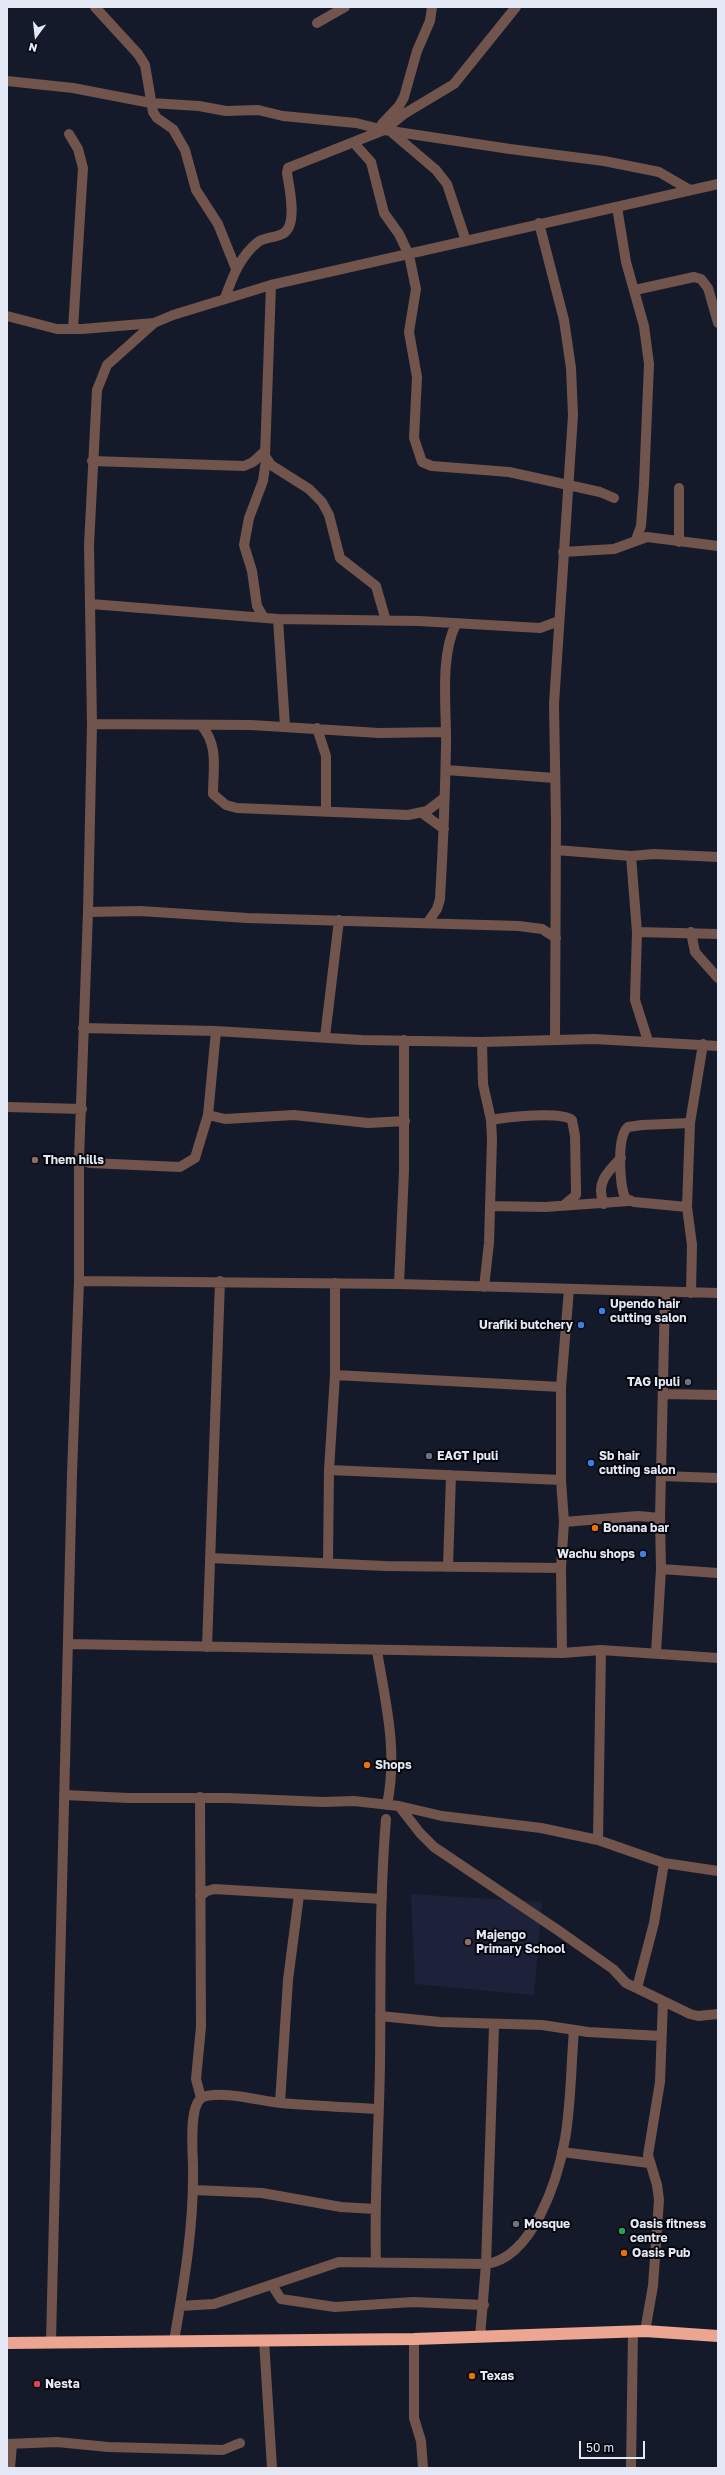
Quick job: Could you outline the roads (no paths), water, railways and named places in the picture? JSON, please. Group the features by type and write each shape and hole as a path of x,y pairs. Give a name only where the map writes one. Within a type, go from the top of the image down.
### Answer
{"highway":[{"path":"7,2343 50,2341 414,2339 639,2332 718,2336"}],"street":[{"path":"95,7 138,54 145,65 149,81 151,103 155,116 173,129 185,150 196,190 218,224 236,269"},
{"path":"317,22 345,7"},
{"path":"384,129 404,97 417,51 430,21 432,7"},
{"path":"225,298 236,269 249,250 257,243 287,230 292,206 288,168 354,143 384,129 404,114 457,81 516,7"},
{"path":"7,81 73,88 151,103 199,106 226,111 258,110 283,116 356,123 384,129 510,149 604,161 659,172 690,190"},
{"path":"384,129 436,170 446,184 466,240"},
{"path":"69,134 78,149 84,168 73,329"},
{"path":"354,143 368,156 384,213 399,234 410,255 416,289 409,332 417,377 414,438 419,458 424,464 432,466 509,472 569,487 600,492 614,498"},
{"path":"50,2341 79,1281 79,1159 82,1109 82,1028 88,912 92,724 89,545 95,401 101,378 107,365 154,324 174,314 271,285 410,255 466,240 718,184"},
{"path":"617,207 626,262 644,326 649,364 644,484 641,522 636,540"},
{"path":"540,223 556,283 571,368 573,414 554,704 556,850 555,1039"},
{"path":"635,290 694,277 700,279 705,282 711,296 718,323"},
{"path":"264,618 257,606 252,571 244,549 249,518 263,481 267,436 271,285"},
{"path":"7,316 25,319 47,327 73,329 154,324"},
{"path":"92,461 244,466 265,456"},
{"path":"265,456 282,473 309,489 322,502 329,515 340,558 376,586 386,621"},
{"path":"678,488 678,542"},
{"path":"563,552 614,549 647,537 718,546"},
{"path":"91,604 278,619 386,621 540,628 559,621"},
{"path":"278,619 285,726"},
{"path":"451,923 441,911 439,904 444,829 449,641 456,624"},
{"path":"92,724 285,726 379,734 446,732"},
{"path":"201,725 212,742 214,752 213,794 226,805 252,809 408,815 422,813 444,798"},
{"path":"317,728 326,756 326,812"},
{"path":"446,770 555,778"},
{"path":"422,813 444,829"},
{"path":"556,850 631,856 654,854 718,857"},
{"path":"631,856 637,932 635,1000 648,1041"},
{"path":"428,922 439,904"},
{"path":"88,912 140,911 247,918 428,922 533,927 542,929 556,938"},
{"path":"325,1037 339,920"},
{"path":"637,932 691,932 718,934"},
{"path":"691,932 695,952 718,978"},
{"path":"82,1028 216,1031 325,1037 482,1042 555,1039 648,1041 718,1046"},
{"path":"79,1159 90,1163 180,1167 189,1163 198,1154 208,1115 216,1031"},
{"path":"400,1284 405,1121 404,1040"},
{"path":"482,1042 483,1084 490,1120 490,1206 484,1287"},
{"path":"692,1293 692,1245 687,1207 690,1123 703,1044"},
{"path":"7,1107 82,1109"},
{"path":"208,1115 224,1119 294,1115 368,1123 405,1121"},
{"path":"490,1120 555,1115 567,1116 572,1120 575,1136 576,1195 564,1205"},
{"path":"629,1201 623,1195 621,1158 621,1143 623,1134 628,1127 690,1123"},
{"path":"604,1204 600,1195 601,1182 621,1158"},
{"path":"490,1206 604,1204 629,1201 687,1207"},
{"path":"79,1281 220,1281 400,1284 665,1293 718,1293"},
{"path":"207,1647 220,1281"},
{"path":"328,1562 329,1470 335,1375 335,1283"},
{"path":"562,1653 561,1568 564,1522 561,1480 561,1387 569,1289"},
{"path":"656,1653 661,1569 660,1518 665,1293"},
{"path":"335,1375 561,1387"},
{"path":"663,1394 718,1395"},
{"path":"329,1470 561,1480"},
{"path":"448,1567 451,1475"},
{"path":"661,1476 718,1478"},
{"path":"564,1522 638,1516 660,1518"},
{"path":"210,1558 328,1562 385,1566 561,1568"},
{"path":"661,1569 718,1573"},
{"path":"68,1644 377,1651 562,1653 602,1650 718,1658"},
{"path":"598,1840 602,1650"},
{"path":"377,1651 392,1742 393,1758 387,1805"},
{"path":"65,1795 200,1797 324,1802 354,1801 399,1806 442,1816 541,1828 598,1840 664,1863 718,1871"},
{"path":"174,2341 190,2246 194,2190 193,2120 195,2109 201,2098 196,2079 201,2027 200,1797"},
{"path":"399,1806 420,1834 434,1847 613,1969 626,1983 663,2002 698,2016 718,2014"},
{"path":"376,2262 375,2209 382,1869 386,1819"},
{"path":"637,1988 654,1923 664,1863"},
{"path":"200,1879 205,1885 214,1890"},
{"path":"200,1896 207,1891 214,1890 382,1899"},
{"path":"280,2103 288,1980 299,1895"},
{"path":"631,2468 639,2332 654,2286 659,2200 657,2185 649,2163 649,2143 656,2114 660,2082 663,2002"},
{"path":"380,2016 494,2026 542,2025 574,2030 661,2036"},
{"path":"480,2337 484,2305 486,2264 494,2026"},
{"path":"180,2306 205,2306 340,2262 486,2264 494,2263 510,2253 530,2233 541,2214 562,2152 574,2030"},
{"path":"201,2098 220,2096 280,2103 378,2109"},
{"path":"562,2152 649,2163"},
{"path":"194,2190 262,2193 341,2207 375,2209"},
{"path":"272,2285 281,2299 319,2306 351,2307 413,2302 484,2305"},
{"path":"414,2339 414,2418 421,2441 423,2468"},
{"path":"264,2340 272,2468"},
{"path":"10,2468 9,2444 57,2442 108,2447 223,2450 240,2443"}],"place":[{"name":"Them hills","path":"35,1160"},
{"name":"Upendo hair cutting salon","path":"602,1311"},
{"name":"Urafiki butchery","path":"581,1325"},
{"name":"TAG Ipuli","path":"688,1382"},
{"name":"EAGT Ipuli","path":"429,1456"},
{"name":"Sb hair cutting salon","path":"591,1463"},
{"name":"Bonana bar","path":"595,1528"},
{"name":"Wachu shops","path":"643,1554"},
{"name":"Shops","path":"367,1765"},
{"name":"Majengo Primary School","path":"468,1942"},
{"name":"Mosque","path":"516,2224"},
{"name":"Oasis fitness centre","path":"622,2231"},
{"name":"Oasis Pub","path":"624,2253"},
{"name":"Texas","path":"472,2376"},
{"name":"Nesta","path":"37,2384"}]}
